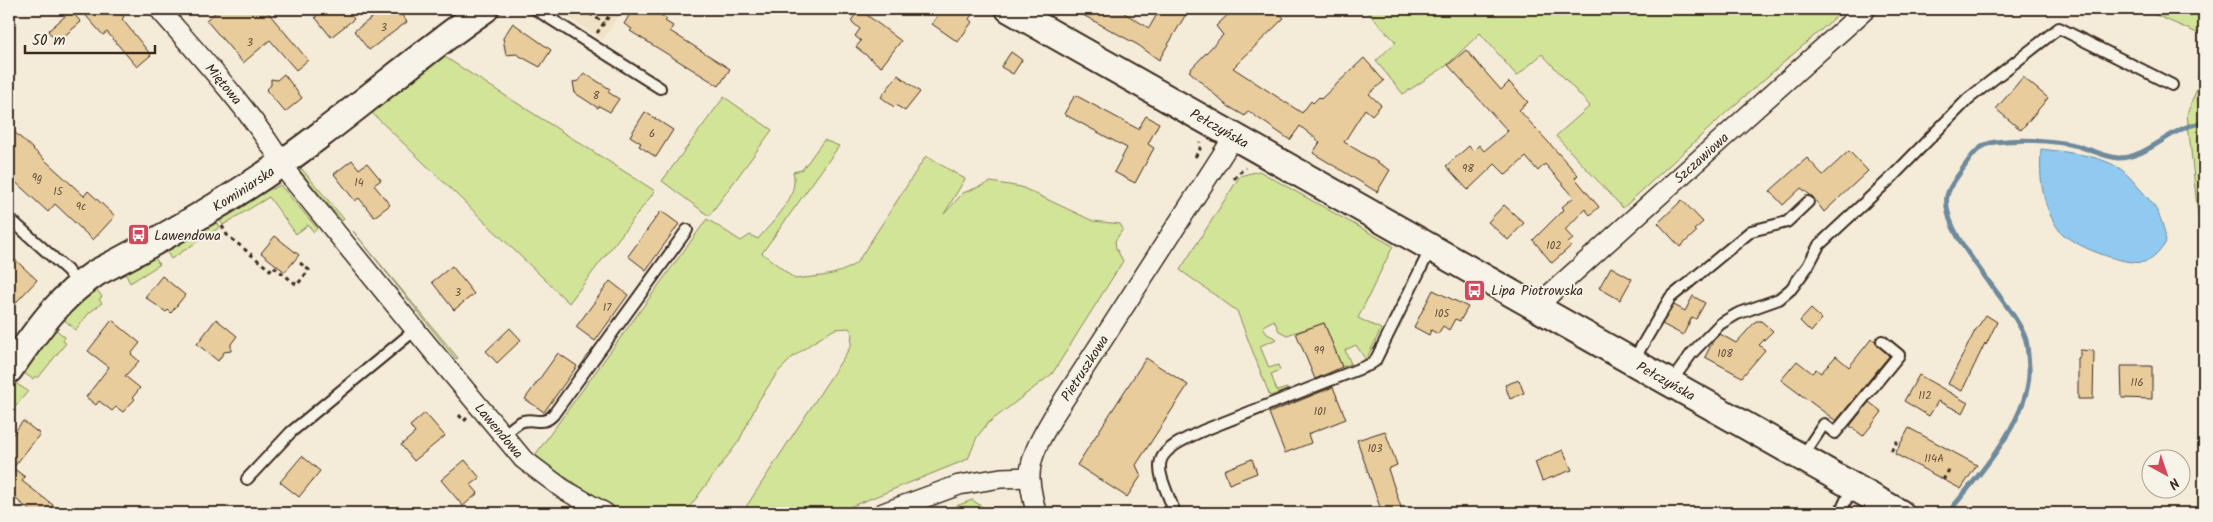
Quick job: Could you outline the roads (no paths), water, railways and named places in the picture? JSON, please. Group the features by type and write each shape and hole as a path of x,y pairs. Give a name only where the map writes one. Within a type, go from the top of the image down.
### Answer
{"main road":[{"name":"Kominiarska","path":"9,370 52,310 78,284 244,189 318,137 455,29 485,9"},
{"name":"Pełczyńska","path":"1009,9 1235,135 1900,513"}],"street":[{"name":"Miętowa","path":"159,9 238,99 261,129 282,162"},
{"name":"Szczawiowa","path":"1538,308 1550,294 1866,9"},
{"name":"Pietruszkowa","path":"1029,478 1035,454 1056,412 1235,135"},
{"name":"Lawendowa","path":"282,162 290,176 523,459 584,508 605,513"},
{"path":"883,513 959,485 1001,478 1029,478 1036,513"}],"lane":[{"path":"535,9 660,88"},
{"path":"1671,383 1692,353 1720,324 1737,314 1779,299 1791,289 1808,266 1819,245 1890,179 1968,99 2059,28 2172,85"},
{"path":"1633,362 1670,298 1751,232 1787,222 1808,202"},
{"path":"9,218 67,270 78,284"},
{"path":"504,436 520,422 544,422 553,416 687,230"},
{"path":"1175,513 1159,471 1161,460 1168,450 1178,442 1202,430 1365,368 1375,361 1432,247"},
{"path":"247,479 291,432 415,330"},
{"path":"1802,457 1824,424 1835,433 1899,355 1882,341"},
{"path":"1840,513 1852,486"}],"water":[{"path":"2041,149 2095,158 2106,161 2123,171 2154,207 2163,226 2166,242 2154,257 2144,262 2124,261 2086,248 2065,236 2053,221 2045,201 2041,181"}],"waterway":[{"path":"1948,513 1988,464 2013,425 2022,406 2028,386 2029,367 2026,340 2017,321 1978,267 1954,229 1948,212 1947,196 1954,181 1973,154 1990,143 2024,140 2045,141 2074,145 2107,156 2118,158 2130,157 2141,153 2182,129 2204,123"}],"place":[{"name":"Lawendowa","path":"138,235"},
{"name":"Lipa Piotrowska","path":"1475,290"}]}
